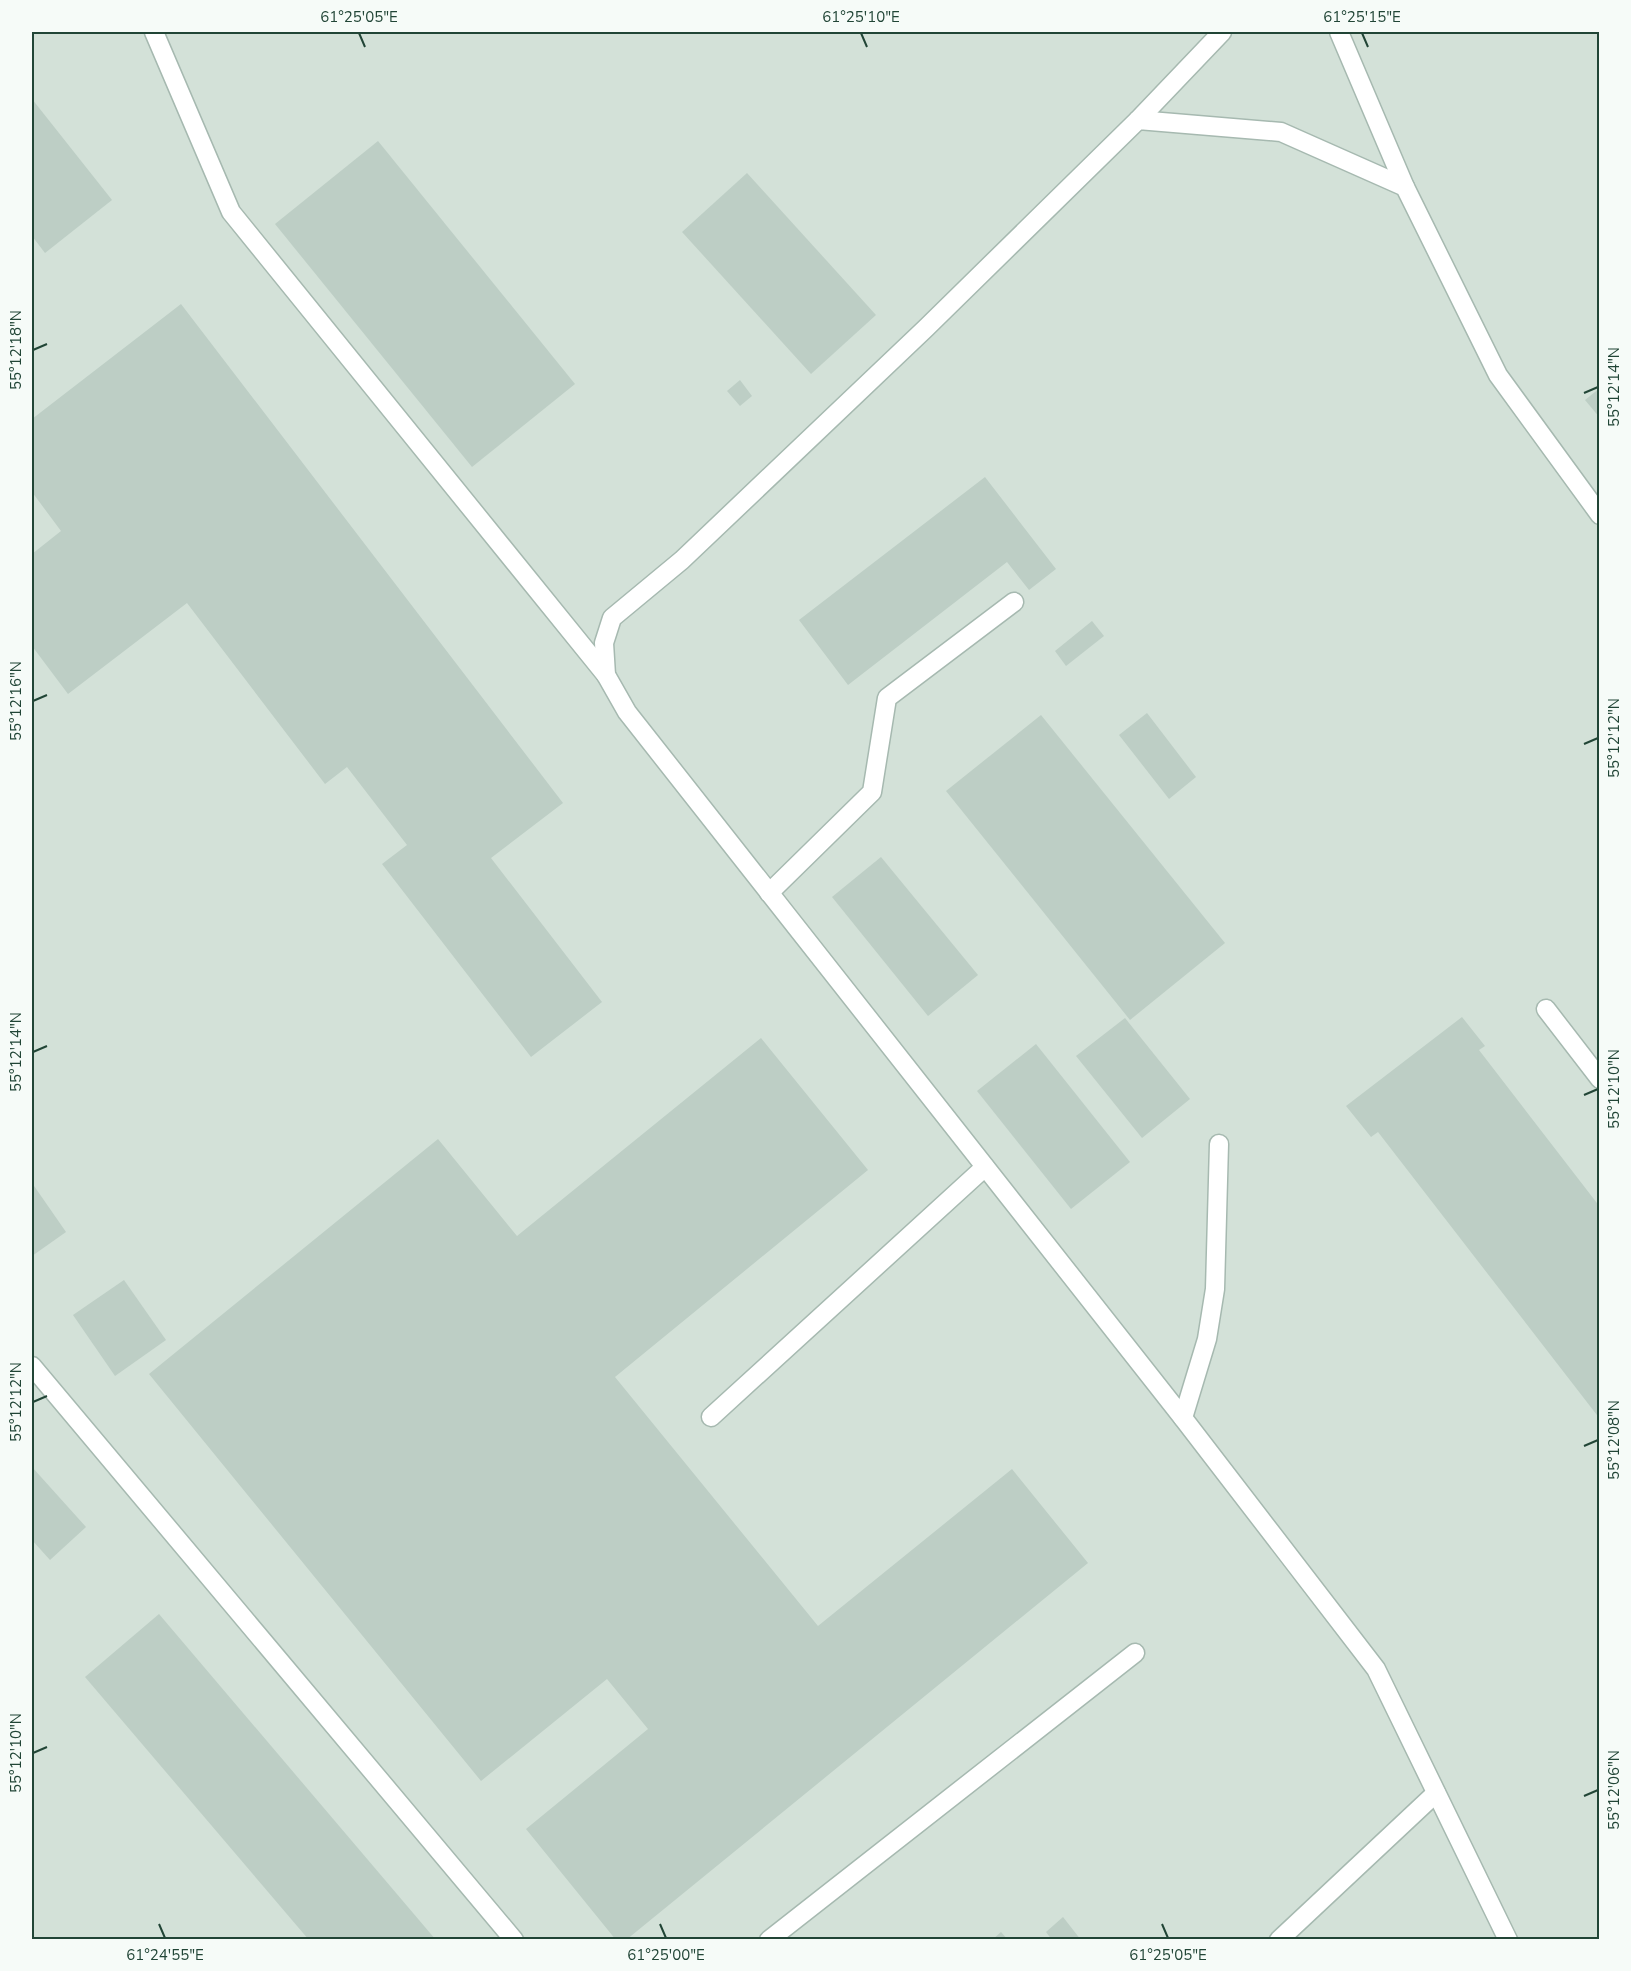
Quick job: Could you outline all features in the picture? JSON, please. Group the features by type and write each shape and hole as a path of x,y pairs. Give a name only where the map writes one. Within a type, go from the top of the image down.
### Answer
{"lane":[{"path":"154,32 231,212 606,675 627,712 1183,1418 1376,1669 1508,1940"},
{"path":"606,675 604,643 612,618 681,560 926,328 1138,120 1222,32"},
{"path":"1339,32 1406,187 1498,375 1599,515"},
{"path":"1138,120 1281,132 1406,187"},
{"path":"769,893 873,792 887,698 1014,602"},
{"path":"1546,1009 1599,1079"},
{"path":"1183,1418 1207,1339 1215,1289 1219,1144"},
{"path":"711,1417 985,1167"},
{"path":"32,1366 514,1940"},
{"path":"769,1940 1135,1653"},
{"path":"1279,1940 1436,1793"}],"shaded area":[{"path":"32,32 1599,32 1599,1939 32,1939"}],"building":[{"path":"32,99 112,200 45,253 32,236"},
{"path":"378,141 575,384 472,467 275,224"},
{"path":"747,173 876,315 811,374 682,232"},
{"path":"181,304 563,803 491,858 602,1002 531,1057 382,864 407,845 347,767 325,784 187,603 68,694 32,646 32,554 61,531 32,492 32,419"},
{"path":"740,380 752,396 740,406 727,391"},
{"path":"1600,388 1600,418 1585,400"},
{"path":"985,477 1056,569 1029,590 1007,562 848,685 799,620"},
{"path":"1092,621 1104,636 1066,666 1055,651"},
{"path":"1147,713 1196,777 1169,799 1119,735"},
{"path":"1041,715 1225,943 1130,1020 946,791"},
{"path":"881,857 978,975 928,1016 832,897"},
{"path":"1462,1017 1485,1046 1479,1050 1600,1207 1600,1419 1378,1132 1371,1137 1346,1106"},
{"path":"1125,1018 1190,1099 1142,1138 1076,1056"},
{"path":"761,1038 868,1170 615,1377 818,1626 1012,1469 1088,1563 626,1940 616,1940 526,1829 648,1729 607,1679 481,1781 149,1374 438,1139 517,1236"},
{"path":"1036,1044 1130,1162 1071,1209 977,1091"},
{"path":"32,1183 66,1232 32,1256"},
{"path":"124,1280 166,1340 115,1376 73,1315"},
{"path":"32,1467 86,1527 50,1560 32,1540"},
{"path":"159,1614 436,1940 309,1940 85,1677"},
{"path":"1063,1917 1081,1940 1052,1940 1046,1932"},
{"path":"1001,1932 1008,1940 992,1940"}]}
